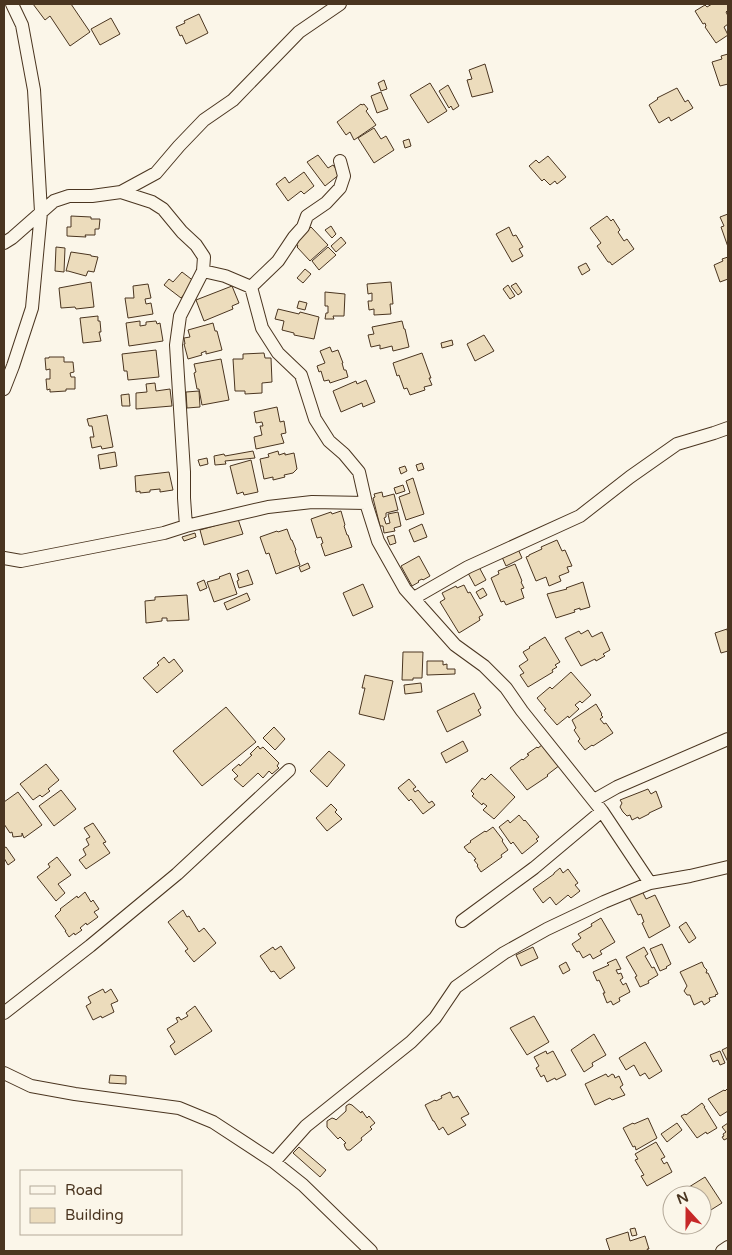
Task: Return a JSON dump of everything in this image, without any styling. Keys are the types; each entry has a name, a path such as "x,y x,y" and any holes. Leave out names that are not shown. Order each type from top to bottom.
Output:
{"street":[{"path":"4,389 32,308 41,212 34,90 22,25 12,4"},
{"path":"4,243 54,201 69,196 92,196 121,192 156,172 204,120 233,100 299,32 340,4"},
{"path":"251,287 278,261 303,227 307,216 326,203 340,188 344,176 340,161"},
{"path":"121,192 152,202 163,209 204,257 204,271 180,316 176,346 186,526"},
{"path":"204,271 225,276 251,287"},
{"path":"251,287 262,328 278,353 301,375 315,419 329,441 344,454 359,472 378,541 405,588 455,645 484,666 506,688 522,711 594,800 650,883"},
{"path":"414,598 468,567 580,516 630,477 677,444 728,428"},
{"path":"4,558 21,561 164,533 268,507 306,502 366,503"},
{"path":"594,800 617,787 728,738"},
{"path":"4,1013 90,946 177,874 289,770"},
{"path":"462,921 534,868 602,811"},
{"path":"274,1162 306,1126 411,1042 435,1018 456,987 504,953 547,929 650,883 728,867"},
{"path":"4,1073 31,1086 179,1108 213,1122 274,1162 303,1185 371,1251"},
{"path":"722,1251 728,1247"}],"building":[{"path":"33,4 71,4 90,32 70,46 50,16 45,20"},
{"path":"712,4 728,4 726,12 728,24 724,27 728,35 716,43 705,27 705,23 703,24 695,11 705,5 707,7"},
{"path":"199,14 208,33 186,44 176,27"},
{"path":"111,18 120,34 100,45 91,29"},
{"path":"728,54 728,84 720,86 712,62 722,59 721,56"},
{"path":"485,64 493,92 472,97 467,80 472,79 469,70"},
{"path":"384,80 387,89 381,91 378,83"},
{"path":"430,83 447,111 428,123 410,95"},
{"path":"448,85 459,106 453,110 451,106 449,108 439,91"},
{"path":"677,88 685,102 688,100 693,108 671,121 669,117 659,123 649,105 657,98"},
{"path":"381,92 388,109 377,113 371,96"},
{"path":"361,104 364,104 368,109 366,111 376,125 354,140 350,132 346,135 337,122"},
{"path":"374,128 381,139 386,136 394,150 374,163 358,138"},
{"path":"409,139 411,146 405,148 403,141"},
{"path":"318,155 328,168 333,165 340,174 325,186 307,162"},
{"path":"548,156 566,177 557,184 555,181 550,185 544,179 542,181 529,166 536,160 539,163"},
{"path":"304,172 314,186 304,194 301,191 288,201 276,184 285,177 289,183"},
{"path":"728,214 728,247 721,227 724,226 720,217"},
{"path":"71,216 100,219 99,229 95,229 95,235 85,235 86,237 67,236 67,227 71,227"},
{"path":"607,216 611,221 613,219 624,241 627,239 634,249 612,265 597,246 601,243 590,228"},
{"path":"331,226 336,234 332,238 325,230"},
{"path":"311,227 328,245 310,261 297,247 295,242"},
{"path":"509,227 513,236 516,235 523,247 519,249 523,256 512,262 496,234"},
{"path":"341,237 346,243 336,252 331,246"},
{"path":"56,247 65,248 64,272 55,271"},
{"path":"328,247 336,255 319,270 312,261"},
{"path":"71,252 98,257 94,272 88,271 86,276 66,271"},
{"path":"728,257 728,279 720,282 714,265"},
{"path":"586,263 590,270 582,275 578,267"},
{"path":"305,269 311,274 303,283 297,278"},
{"path":"182,272 195,282 181,298 164,285 169,279 173,282"},
{"path":"91,282 94,307 61,308 59,288"},
{"path":"391,282 393,304 390,304 391,314 374,315 374,309 369,310 368,301 372,301 372,293 368,294 367,284"},
{"path":"516,283 522,292 518,295 511,286"},
{"path":"148,284 151,298 145,299 146,304 151,303 153,314 128,318 125,298 134,298 133,286"},
{"path":"508,285 515,296 510,299 503,289"},
{"path":"232,286 239,303 232,306 233,309 204,321 196,300"},
{"path":"325,292 345,294 344,316 333,316 334,319 325,319 326,313 328,313 328,306 325,306"},
{"path":"299,301 307,303 305,310 297,308"},
{"path":"278,309 319,317 314,339 294,335 294,333 282,330 284,321 275,319"},
{"path":"98,316 101,341 83,343 80,318"},
{"path":"140,321 140,326 146,325 146,322 156,321 157,324 160,323 163,341 129,346 126,323"},
{"path":"402,321 409,347 393,351 392,346 380,349 380,345 371,347 368,335 374,334 372,327"},
{"path":"213,323 222,350 206,354 206,351 201,353 202,355 188,359 184,338 190,337 188,330"},
{"path":"484,335 494,351 475,361 467,344"},
{"path":"452,340 453,345 442,348 441,343"},
{"path":"330,347 332,352 338,350 348,377 330,383 329,380 324,381 321,371 319,372 317,366 325,363 320,351"},
{"path":"156,350 159,377 128,380 127,371 124,371 122,354"},
{"path":"264,353 265,358 271,358 272,382 262,383 262,393 245,394 245,391 235,391 233,359 243,359 243,354"},
{"path":"422,353 432,385 424,387 425,390 410,395 407,388 404,389 399,375 397,376 393,363"},
{"path":"64,357 64,362 73,362 74,372 70,373 71,377 75,377 75,389 50,392 50,389 47,390 46,379 50,379 50,369 46,370 45,358"},
{"path":"221,359 229,400 202,405 199,389 197,389 194,364"},
{"path":"366,380 375,402 363,407 362,403 341,412 333,391 356,381 357,384"},
{"path":"155,383 156,391 170,389 172,406 136,409 136,393 147,392 146,384"},
{"path":"199,391 200,407 187,408 186,392"},
{"path":"129,394 130,406 122,406 121,395"},
{"path":"277,407 280,422 284,421 286,433 281,434 284,443 256,449 254,437 262,435 260,426 263,426 262,422 256,423 254,412"},
{"path":"107,415 113,447 102,449 101,446 92,448 90,437 94,437 92,426 89,426 87,419"},
{"path":"253,451 255,458 225,461 226,464 215,465 214,456"},
{"path":"278,451 279,455 294,453 297,469 293,473 284,475 285,477 273,480 273,477 264,479 260,459 269,457 268,454"},
{"path":"115,452 117,466 100,469 98,455"},
{"path":"207,458 208,464 200,466 198,460"},
{"path":"251,460 258,492 244,495 243,492 237,494 230,466"},
{"path":"422,463 424,469 418,471 416,465"},
{"path":"405,466 407,471 401,474 399,468"},
{"path":"169,472 173,490 160,492 160,489 150,490 150,492 136,492 135,476"},
{"path":"413,478 424,514 406,520 399,497 410,493 406,481"},
{"path":"403,485 405,491 396,494 394,488"},
{"path":"382,492 383,497 394,494 398,510 386,513 384,518 386,524 390,523 388,514 398,512 401,526 394,528 395,531 384,533 383,526 380,526 373,498 375,497 374,494"},
{"path":"341,511 344,526 352,547 325,556 321,537 317,538 311,519 331,512 332,514"},
{"path":"238,519 243,534 204,545 200,530"},
{"path":"422,524 427,537 414,542 409,530"},
{"path":"287,529 300,565 276,574 269,553 266,554 260,537"},
{"path":"195,533 196,537 184,541 182,537"},
{"path":"394,535 396,543 390,545 387,537"},
{"path":"557,540 562,551 565,550 572,566 567,567 569,572 559,576 561,581 549,586 546,577 536,581 526,557 542,549 541,547"},
{"path":"518,549 522,558 506,566 502,557"},
{"path":"419,556 430,576 412,586 401,566"},
{"path":"308,563 310,568 301,572 299,567"},
{"path":"515,564 524,588 521,589 524,598 506,605 504,601 501,602 491,578 499,574 498,571"},
{"path":"479,567 486,580 475,586 468,573"},
{"path":"248,570 253,584 239,588 237,574"},
{"path":"230,573 237,594 214,602 207,582"},
{"path":"204,580 207,588 200,591 197,583"},
{"path":"583,582 590,607 580,610 580,608 574,610 575,612 556,618 547,594 567,589"},
{"path":"363,584 373,607 353,616 343,593"},
{"path":"464,585 483,615 479,617 480,620 459,633 440,602 445,599 442,593 456,586 457,588"},
{"path":"483,588 487,595 480,599 476,592"},
{"path":"247,593 250,600 227,610 224,603"},
{"path":"187,595 189,620 167,621 167,618 162,618 162,621 146,623 145,601 155,600 155,597"},
{"path":"727,629 728,651 721,653 715,633"},
{"path":"588,630 592,637 602,632 610,650 603,654 605,656 596,661 595,659 581,666 565,638 579,631 581,634"},
{"path":"545,637 560,662 555,665 557,667 552,670 553,672 528,687 520,675 524,673 519,666 528,660 523,652"},
{"path":"403,652 423,652 422,678 402,680"},
{"path":"164,657 169,663 174,659 183,671 157,693 143,678 159,665 157,663"},
{"path":"427,661 443,661 443,665 447,664 447,669 455,669 455,674 427,675"},
{"path":"571,672 591,695 582,703 580,701 575,705 579,709 557,725 544,710 546,709 537,698 550,687 552,689"},
{"path":"365,675 393,681 384,720 359,714 365,688 362,688"},
{"path":"421,683 422,692 405,694 404,685"},
{"path":"474,693 481,708 478,710 481,715 447,732 437,711"},
{"path":"596,704 603,717 600,719 604,724 606,723 613,733 585,750 578,741 580,739 574,730 576,728 572,720"},
{"path":"226,707 256,742 202,786 173,751"},
{"path":"274,727 285,739 275,750 263,738"},
{"path":"463,741 468,751 446,763 441,753"},
{"path":"542,745 560,765 548,776 527,790 510,768"},
{"path":"258,746 260,749 263,747 279,763 277,766 279,768 272,774 269,771 263,778 258,773 243,787 234,779 238,776 232,770 239,764 240,766 252,755 250,754"},
{"path":"329,751 345,765 327,787 310,771"},
{"path":"46,764 59,780 48,789 50,791 42,797 40,795 33,800 20,784"},
{"path":"491,774 515,797 494,819 483,810 487,806 483,803 482,805 472,796 474,794 471,791 482,778 485,780"},
{"path":"409,779 416,787 413,789 415,792 418,790 429,803 432,801 435,805 423,814 411,799 409,801 398,788"},
{"path":"648,789 651,794 656,791 662,807 639,819 638,817 632,820 630,815 627,816 620,807 622,803 620,800"},
{"path":"61,790 76,809 54,826 39,806"},
{"path":"18,792 42,825 24,838 22,833 22,836 13,837 12,832 10,833 4,824 4,802"},
{"path":"331,804 337,810 335,812 342,819 327,831 316,818"},
{"path":"519,815 539,837 536,839 538,841 522,854 513,842 511,844 499,827 508,820 510,823"},
{"path":"93,823 106,842 103,843 110,853 86,869 79,860 86,855 83,849 89,845 86,839 90,837 84,828"},
{"path":"493,827 508,850 501,855 502,857 481,872 474,860 476,859 464,847 470,841"},
{"path":"6,847 15,860 8,865 4,858 4,848"},
{"path":"57,857 71,875 58,884 65,893 56,901 37,877 50,867 48,864"},
{"path":"560,868 563,873 568,869 578,883 575,885 580,891 571,898 568,895 556,905 550,897 543,903 533,889"},
{"path":"642,891 646,899 655,895 670,926 649,938 642,923 644,922 641,914 638,915 629,897"},
{"path":"85,892 91,902 93,900 99,909 94,912 98,917 87,925 86,923 80,928 82,930 69,937 55,916 60,909"},
{"path":"183,910 199,932 204,928 216,943 194,962 185,951 188,949 168,922"},
{"path":"601,918 615,942 600,951 602,954 593,959 590,954 583,958 572,944 581,938 578,934"},
{"path":"686,922 696,938 689,943 679,927"},
{"path":"662,944 671,964 660,971 650,949"},
{"path":"281,946 295,968 280,979 274,971 271,972 260,956 273,947 275,950"},
{"path":"533,947 538,958 521,966 516,955"},
{"path":"644,947 648,954 645,956 658,975 648,981 649,983 640,987 635,977 637,976 626,957"},
{"path":"616,959 621,969 616,970 618,974 621,973 623,978 620,980 623,985 626,983 630,992 619,998 620,1001 613,1005 611,1001 607,1003 603,993 605,993 593,972 609,965 607,963"},
{"path":"566,962 570,970 563,974 559,966"},
{"path":"702,962 718,994 709,998 710,1001 704,1005 702,1001 694,1005 690,995 687,995 684,991 687,986 680,972"},
{"path":"103,989 105,993 111,989 118,1001 111,1004 114,1012 93,1020 86,1006 91,1003 88,997"},
{"path":"195,1006 212,1031 175,1055 170,1046 175,1042 167,1029 178,1022 176,1018 179,1017 181,1020 188,1016 186,1013"},
{"path":"534,1016 549,1042 527,1055 510,1028"},
{"path":"594,1034 606,1055 592,1063 593,1066 584,1072 571,1050"},
{"path":"645,1042 662,1071 649,1079 645,1073 640,1076 634,1065 626,1070 619,1058"},
{"path":"728,1047 728,1062 722,1050"},
{"path":"546,1051 547,1054 553,1051 566,1075 547,1082 544,1075 541,1077 536,1068 539,1066 534,1057"},
{"path":"720,1051 725,1063 720,1065 718,1060 713,1062 710,1055"},
{"path":"606,1074 608,1077 612,1074 615,1078 619,1076 623,1085 620,1087 625,1095 612,1100 610,1098 595,1105 585,1084"},
{"path":"110,1075 126,1076 126,1084 109,1083"},
{"path":"728,1088 728,1111 720,1116 708,1099"},
{"path":"450,1092 453,1098 458,1096 469,1114 461,1118 466,1125 448,1135 443,1127 439,1130 425,1105 442,1098 441,1096"},
{"path":"702,1103 717,1128 697,1138 681,1116 686,1115"},
{"path":"349,1104 361,1113 362,1111 367,1118 369,1116 375,1123 370,1127 372,1129 361,1138 362,1140 350,1150 347,1150 344,1144 346,1143 340,1137 338,1139 327,1127 327,1121 332,1118 336,1120 346,1111 346,1106"},
{"path":"648,1118 657,1138 636,1150 623,1128"},
{"path":"677,1123 682,1130 667,1142 661,1134"},
{"path":"728,1123 728,1138 724,1140 722,1137 726,1132 722,1127"},
{"path":"656,1142 665,1157 661,1159 664,1164 667,1162 672,1172 647,1186 641,1176 644,1175 635,1160 638,1159 635,1154"},
{"path":"299,1147 326,1170 320,1177 293,1153"},
{"path":"705,1177 710,1185 692,1185"},
{"path":"712,1188 722,1203 712,1209"},
{"path":"635,1228 637,1235 632,1236 630,1229"},
{"path":"628,1232 630,1241 645,1236 648,1251 610,1251 606,1239"}]}
